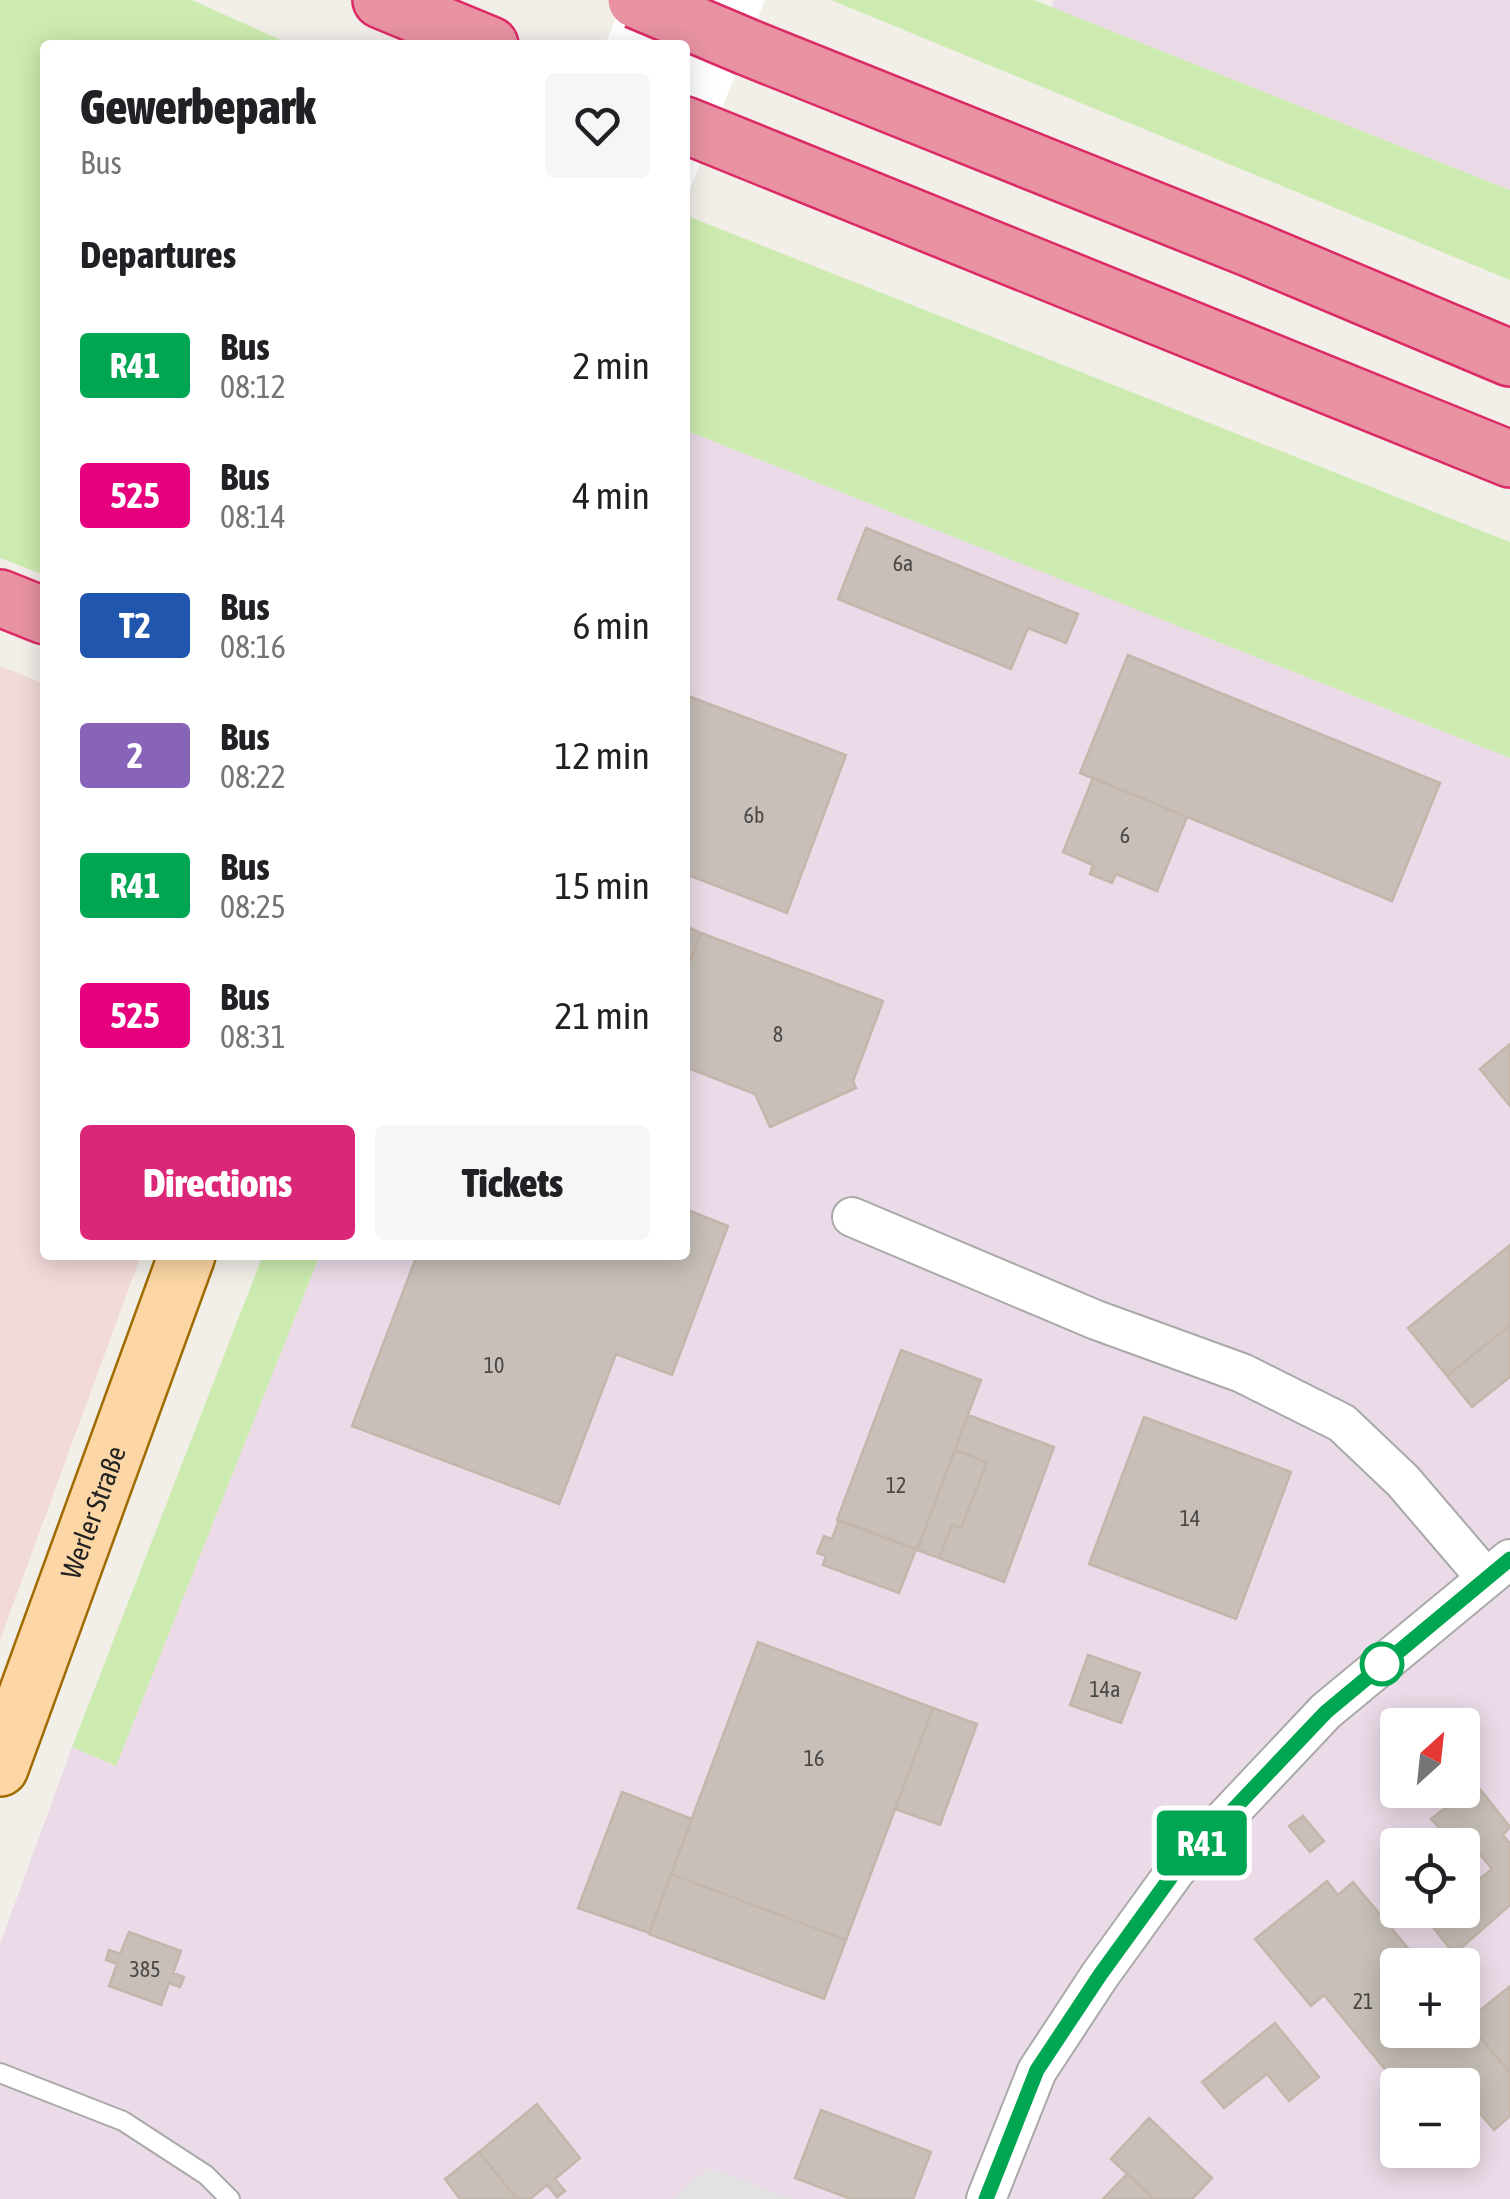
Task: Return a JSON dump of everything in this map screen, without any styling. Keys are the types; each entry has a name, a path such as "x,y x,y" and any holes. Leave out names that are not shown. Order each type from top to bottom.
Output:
{"highway":[{"path":"381,0 478,40"},
{"path":"636,0 1510,358"},
{"path":"698,131 1510,459"},
{"path":"0,598 40,614"}],"main road":[{"path":"671,40 688,0"},
{"name":"Werler Straße","path":"0,1768 185,1260"}],"street":[{"path":"852,1218 1096,1320 1242,1373 1342,1423 1498,1568 1326,1712 1176,1870 1037,2070 986,2199"}],"lane":[{"path":"0,2073 123,2120 206,2175 230,2199"}],"shaded area":[{"path":"1054,0 1510,0 1510,190 1051,7"},
{"path":"690,432 1510,758 1510,2199 0,2199 0,1944 72,1747 116,1766 318,1260 690,1260"},
{"path":"0,666 40,682 40,1260 139,1260 0,1640"},
{"path":"709,2168 792,2199 673,2199"}],"green space":[{"path":"0,0 192,0 281,40 40,40 40,573 0,558"},
{"path":"831,0 1034,0 1510,190 1510,280"},
{"path":"690,217 1510,542 1510,758 690,432"},
{"path":"261,1260 318,1260 116,1766 72,1747"}],"pier":[{"path":"623,0 765,0 690,189 690,40 607,40"}],"building":[{"path":"866,528 1078,614 1066,643 1028,628 1011,669 838,599"},
{"path":"1128,655 1440,783 1392,901 1080,773"},
{"path":"690,697 846,755 787,913 690,876"},
{"path":"1093,778 1187,817 1157,891 1116,874 1112,883 1090,874 1093,865 1063,852"},
{"path":"690,928 701,933 690,962"},
{"path":"701,933 883,1001 853,1081 856,1088 770,1127 755,1094 690,1069 690,962"},
{"path":"1510,1044 1510,1106 1480,1069"},
{"path":"690,1211 728,1226 672,1375 616,1354 559,1504 352,1426 415,1260 690,1260"},
{"path":"1510,1245 1510,1325 1447,1376 1408,1328"},
{"path":"1510,1325 1510,1377 1472,1407 1447,1376"},
{"path":"901,1350 981,1380 917,1550 837,1520"},
{"path":"968,1415 1054,1447 1004,1582 939,1558 952,1525 961,1528 987,1462 955,1450"},
{"path":"1144,1417 1291,1472 1236,1619 1089,1564"},
{"path":"955,1450 987,1462 961,1528 952,1525 939,1558 917,1550"},
{"path":"839,1520 916,1549 899,1593 823,1565 826,1556 817,1553 824,1536 832,1539"},
{"path":"758,1642 933,1708 846,1940 671,1874"},
{"path":"1088,1655 1140,1673 1121,1723 1070,1705"},
{"path":"933,1708 977,1724 940,1825 895,1809"},
{"path":"1480,1789 1510,1827 1503,1835 1510,1844 1510,1905 1461,1948 1449,1948 1434,1928 1480,1928 1480,1879 1492,1869 1480,1854 1480,1828 1439,1828 1431,1819 1445,1808 1480,1808"},
{"path":"622,1792 692,1819 649,1933 578,1908"},
{"path":"1303,1816 1324,1841 1310,1852 1289,1826"},
{"path":"671,1874 846,1940 824,1999 649,1934"},
{"path":"1327,1881 1338,1895 1353,1882 1380,1914 1380,1928 1391,1928 1408,1948 1380,1948 1380,2048 1480,2048 1480,2037 1510,2073 1510,2116 1494,2130 1480,2113 1480,2068 1384,2068 1324,1995 1311,2006 1255,1939"},
{"path":"129,1932 181,1951 173,1973 184,1977 180,1987 169,1983 161,2005 109,1986 117,1964 106,1960 109,1950 120,1954"},
{"path":"1510,1986 1510,2073 1480,2037 1480,2010"},
{"path":"1275,2023 1319,2077 1289,2101 1267,2074 1224,2108 1202,2082"},
{"path":"537,2104 580,2158 555,2179 565,2191 557,2197 547,2185 530,2199 517,2199 479,2152"},
{"path":"821,2110 931,2152 913,2199 851,2199 795,2178"},
{"path":"1149,2118 1212,2178 1192,2199 1154,2199 1111,2159"},
{"path":"479,2152 517,2199 460,2199 445,2179"},
{"path":"1127,2174 1154,2199 1103,2199"}],"bus line":[{"name":"R41","path":"986,2199 1037,2070 1176,1870 1326,1712 1510,1559"}]}
